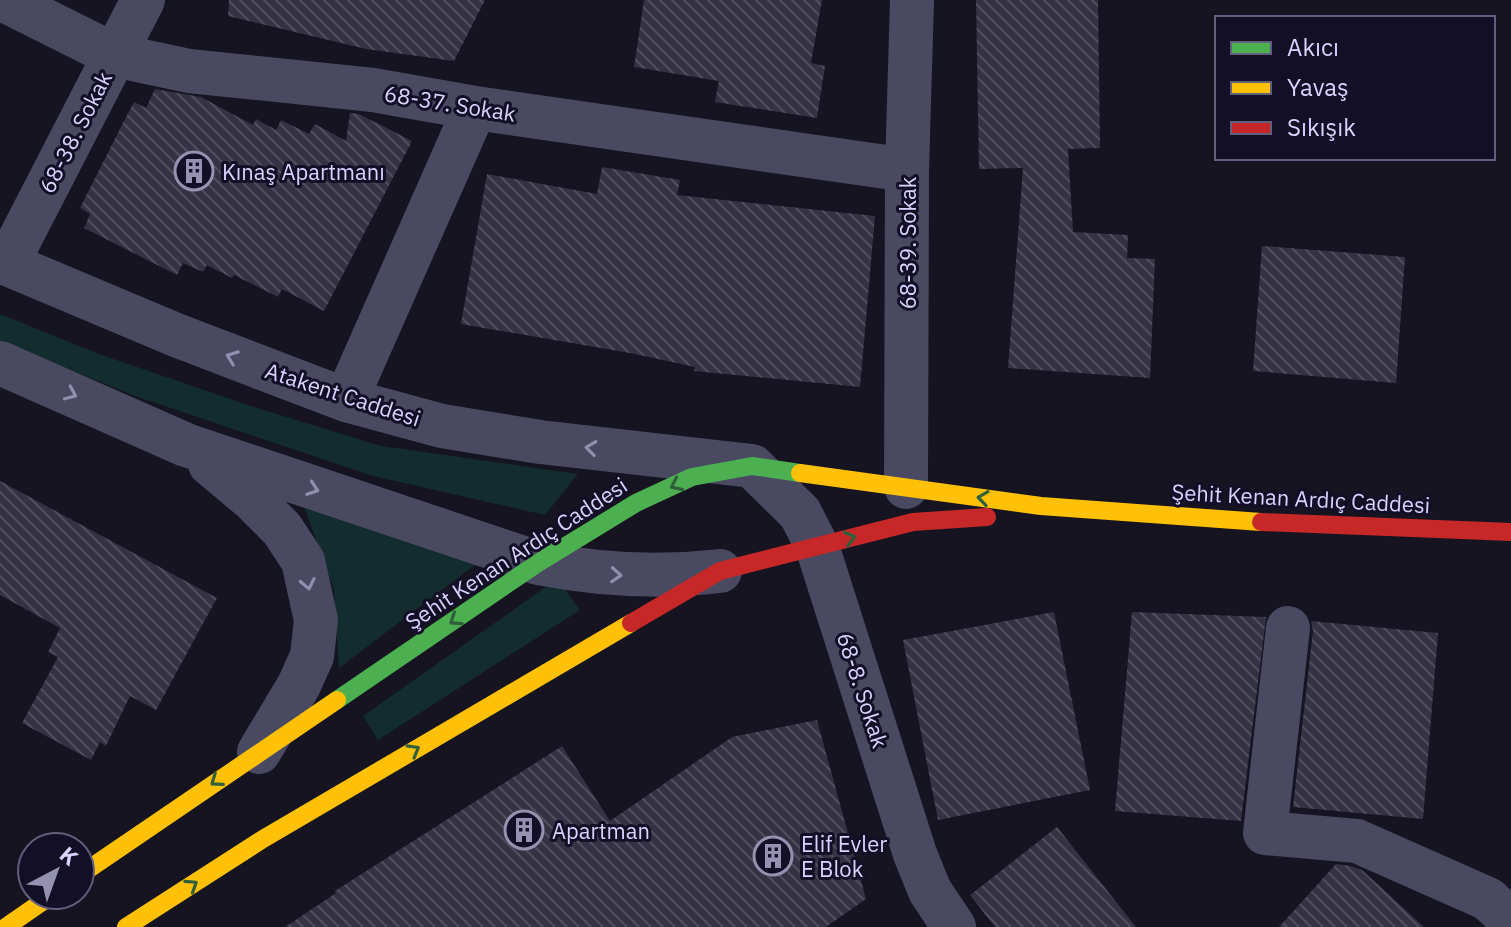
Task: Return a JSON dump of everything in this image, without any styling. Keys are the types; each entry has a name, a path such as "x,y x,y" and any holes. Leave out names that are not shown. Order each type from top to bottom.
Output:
{"street":[{"name":"68-37. Sokak","path":"4,0 114,55 189,71 373,90 475,108 907,170"},
{"name":"68-38. Sokak","path":"4,262 143,0"},
{"name":"68-39. Sokak","path":"906,487 907,170 912,0"},
{"path":"346,400 475,108"},
{"name":"Atakent Caddesi","path":"4,262 176,335 346,400 442,426 526,440 752,466"},
{"path":"0,363 186,445 538,563 581,572 629,576 675,576 720,571"},
{"path":"186,445 253,500 282,529 303,561 316,620 312,656 299,685 259,752"},
{"name":"Şehit Kenan Ardıç Caddesi","path":"96,864 538,563 636,503 692,477 752,466 1041,506 1299,525 1511,532"},
{"name":"68-8. Sokak","path":"752,466 800,513 817,546 915,854 930,891 954,927"},
{"name":"Şehit Kenan Ardıç Caddesi","path":"126,927 263,839 720,571 913,522 1088,509"},
{"path":"1288,628 1265,833 1357,841 1488,899 1511,920"},
{"path":"6,927 29,911"}],"green space":[{"path":"0,314 99,354 381,446 578,474 545,515 373,476 135,396 0,341"},
{"path":"301,498 475,565 339,668 334,589"},
{"path":"557,579 580,610 378,740 363,716"}],"building":[{"path":"229,0 485,0 454,61 366,49 228,16"},
{"path":"644,0 822,0 811,63 825,66 817,118 715,102 719,81 634,67"},
{"path":"976,0 1098,0 1100,148 1068,149 1073,232 1128,235 1127,258 1155,259 1150,378 1008,368 1023,168 979,169"},
{"path":"155,89 201,97 253,125 256,119 276,130 281,120 309,134 315,124 346,141 350,113 359,114 412,141 324,311 282,289 278,297 207,265 203,272 183,263 177,275 84,228 90,214 80,208 124,121 134,102 146,108"},
{"path":"602,167 680,180 677,195 875,216 860,387 694,371 695,367 630,353 461,324 487,174 597,194"},
{"path":"1262,246 1405,257 1396,383 1253,371"},
{"path":"0,481 217,598 156,710 130,696 106,746 100,742 91,760 22,723 58,657 48,652 60,628 0,595"},
{"path":"1054,612 1090,790 938,820 903,640"},
{"path":"1132,612 1266,617 1241,821 1115,811"},
{"path":"1311,621 1438,633 1423,819 1293,807 1313,631"},
{"path":"817,720 866,899 826,927 285,927 335,891 562,746 610,821 732,737"},
{"path":"1057,827 1136,927 995,927 970,895"},
{"path":"1336,864 1362,870 1424,927 1279,927"}],"traffic: fast":[{"path":"337,700 538,563 636,503 692,477 752,466 800,473"}],"traffic: slow":[{"path":"800,473 1041,506 1261,522"},
{"path":"126,927 263,839 631,623"},
{"path":"96,864 337,700"},
{"path":"6,927 29,911"}],"traffic: jam":[{"path":"631,623 720,571 913,522 987,517"},
{"path":"1261,522 1511,532"}],"place":[{"name":"Kınaş Apartmanı","path":"194,171"},
{"name":"Apartman","path":"524,830"},
{"name":"Elif Evler E Blok","path":"773,856"}]}
